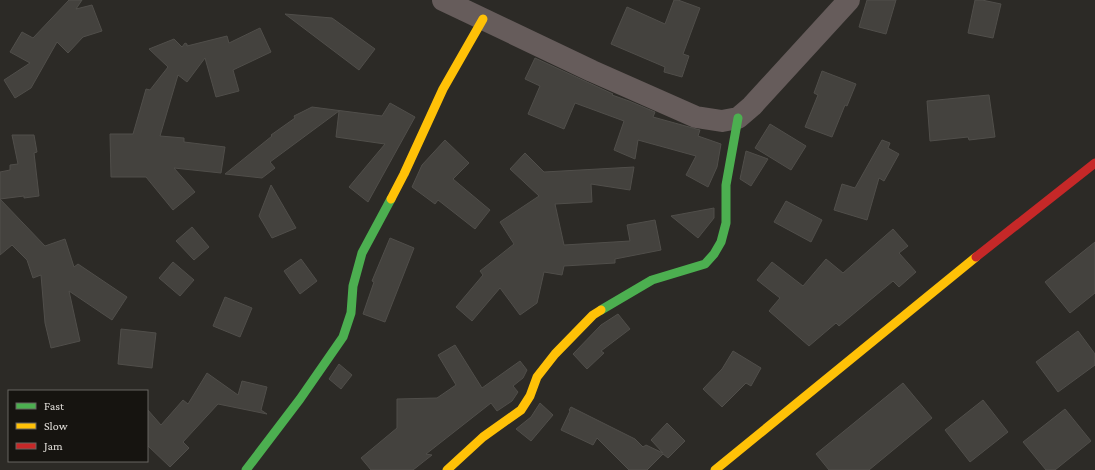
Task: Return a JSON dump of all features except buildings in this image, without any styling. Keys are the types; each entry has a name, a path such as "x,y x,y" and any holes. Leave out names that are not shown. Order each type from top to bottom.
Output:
{"street":[{"path":"443,0 592,71 696,117 722,121 738,118 752,106 849,0"},
{"path":"246,470 300,399 343,337 351,313 353,286 362,253 404,174 443,89 483,19"},
{"path":"447,470 483,437 521,410 530,396 537,377 555,354 593,315 652,280 705,264 714,254 722,242 726,223 726,185 738,118"},
{"path":"715,470 938,288 1095,164"}],"traffic: fast":[{"path":"601,310 652,280 705,264 714,254 721,242 726,223 726,185 738,118"},
{"path":"246,470 300,399 343,337 351,313 353,286 362,253 391,199"}],"traffic: slow":[{"path":"391,199 443,89 483,19"},
{"path":"715,470 976,257"},
{"path":"447,470 483,437 521,410 530,396 537,377 555,354 593,315 601,310"}],"traffic: jam":[{"path":"976,257 1095,163"}]}
